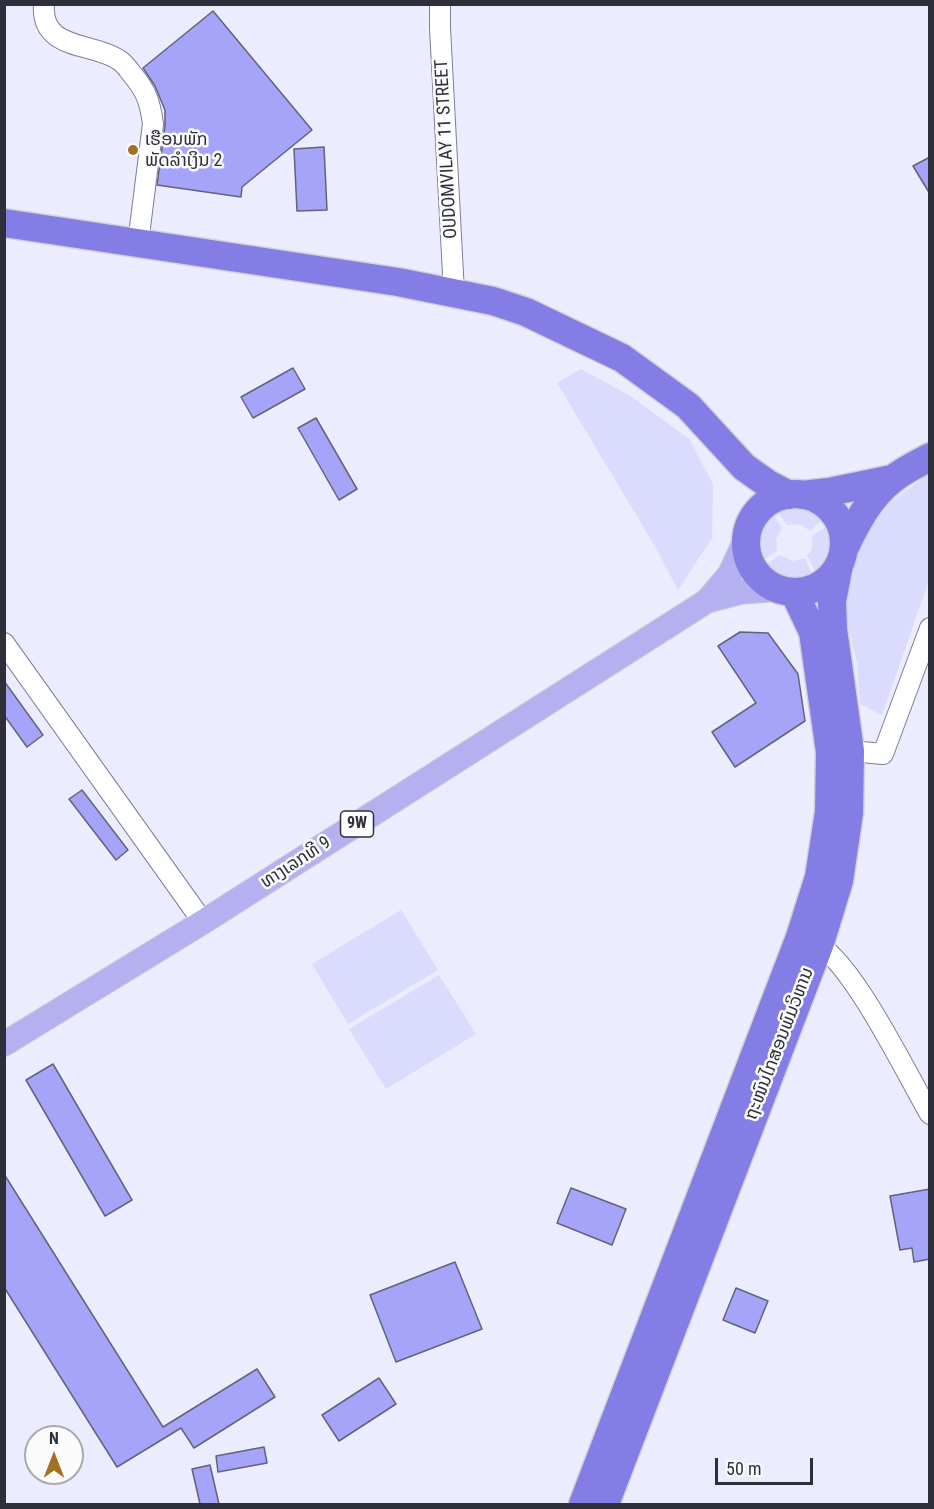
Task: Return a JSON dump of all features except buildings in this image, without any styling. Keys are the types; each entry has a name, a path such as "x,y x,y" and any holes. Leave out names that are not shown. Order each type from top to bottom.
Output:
{"highway":[{"path":"4,224 398,282 492,301 526,312 622,358 688,406 744,467 768,484 795,495 816,499 829,507 838,519 844,534 842,557"},
{"path":"744,467 752,497 748,555 754,570 765,581 786,591 808,591 831,576 857,522 871,502 892,479 930,457"},
{"path":"749,531 760,509 773,500 795,495 829,492 892,479"},
{"name":"ຖະໜົນໄກສອນພົມວິຫານ","path":"583,1504 810,940 841,870 849,813 850,751 833,629 832,601 842,557"},
{"name":"ຖະໜົນໄກສອນພົມວິຫານ","path":"605,1504 810,940 829,812 830,752 813,632 786,591"}],"main road":[{"name":"ທາງເລກທີ 9","path":"4,1044 203,922 707,601 730,574 749,531"},
{"name":"ທາງເລກທີ 9","path":"707,601 741,592 786,591"}],"street":[{"path":"44,4 48,25 59,39 104,52 120,60 145,89 153,124 138,243"},
{"name":"OUDOMVILAY 11 STREET","path":"440,4 454,293"},
{"path":"850,751 883,754 929,628"},
{"path":"4,643 203,922"},
{"path":"810,940 843,969 874,1014 930,1114"}],"shaded area":[{"path":"581,369 632,397 689,439 713,484 712,538 678,590 652,541 557,383"},
{"path":"929,474 929,580 882,715 860,704 857,663 849,629 846,590 862,538 892,501"},
{"path":"791,505 809,508 825,518 810,531 800,524 787,525 777,510"},
{"path":"772,513 782,528 776,539 777,551 762,561 759,536 763,524"},
{"path":"829,525 834,545 830,558 817,574 807,556 812,549 812,536"},
{"path":"780,555 793,561 805,558 813,576 793,580 775,574 765,565"},
{"path":"401,910 438,970 348,1024 312,964"},
{"path":"439,975 476,1034 386,1089 349,1029"}],"place":[{"name":"ເຮືອນພັກ ພັດລຳເງິນ 2","path":"133,150"}]}
